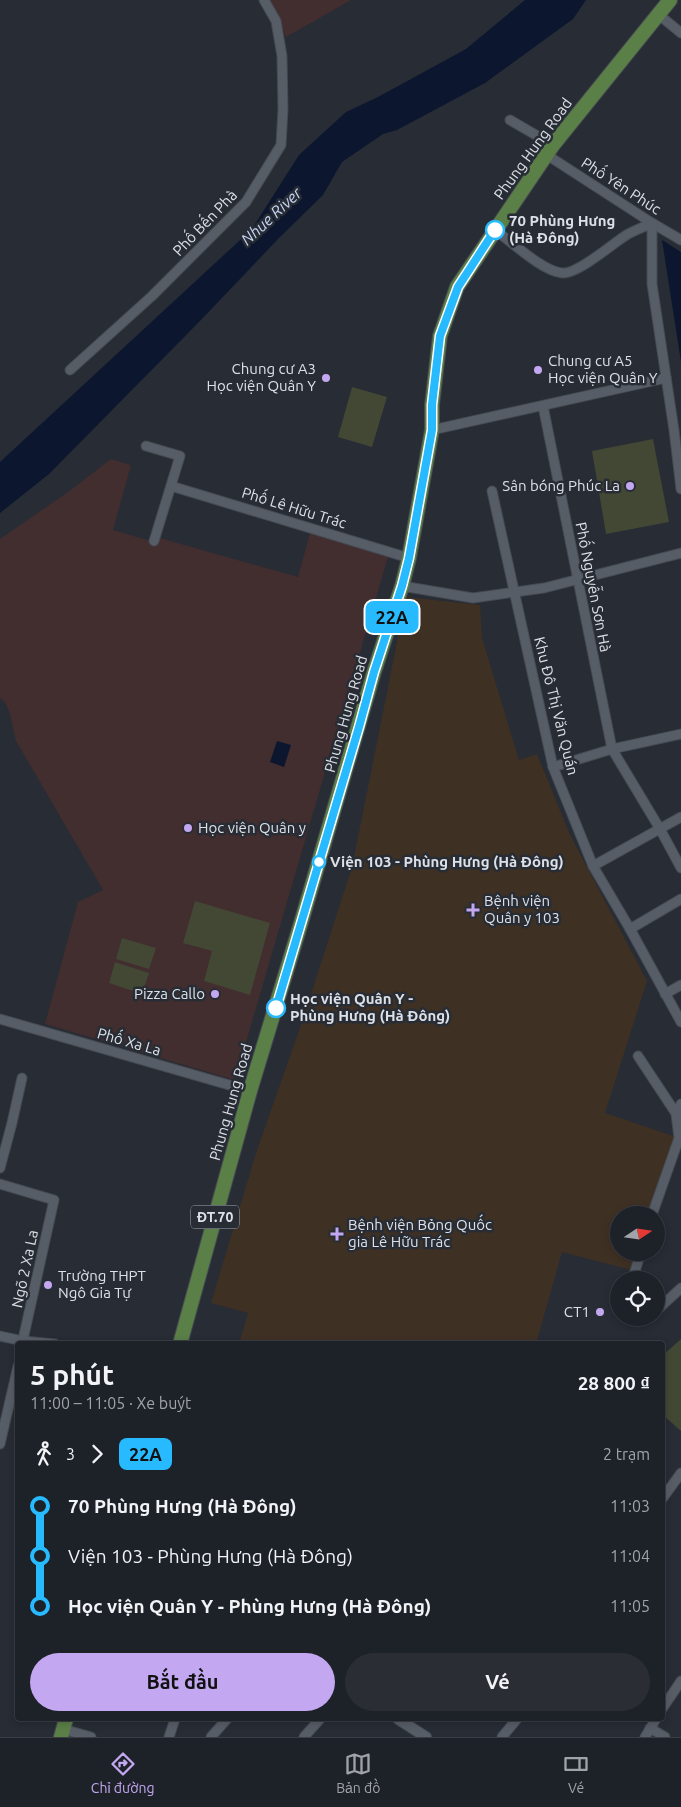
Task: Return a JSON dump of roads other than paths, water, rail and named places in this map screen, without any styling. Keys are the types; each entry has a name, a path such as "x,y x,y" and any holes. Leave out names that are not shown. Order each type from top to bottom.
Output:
{"main road":[{"name":"Phung Hung Road","path":"181,1341 250,1091 374,672 402,586 409,558 432,430 432,405 440,336 458,287 495,230 550,150 670,0"}],"street":[{"name":"Phố Bến Phà","path":"70,370 152,296 246,202 281,145 283,109 282,56 276,21 264,0"},
{"path":"658,14 681,33"},
{"name":"Phố Yên Phúc","path":"510,120 652,223 681,240"},
{"path":"495,230 540,264 563,274 574,271 628,234 652,223 652,284 681,489"},
{"path":"432,430 666,378"},
{"name":"Phố Nguyễn Sơn Hà","path":"543,406 612,749 681,868"},
{"path":"146,446 180,456 154,541"},
{"name":"Phố Lê Hữu Trác","path":"171,486 409,558"},
{"name":"Khu Đô Thị Văn Quán","path":"492,491 553,767 593,866 681,1022"},
{"path":"402,586 474,598 544,588 681,553"},
{"path":"553,767 612,749 681,734"},
{"path":"593,866 681,818"},
{"path":"630,929 681,899"},
{"path":"665,994 681,985"},
{"name":"Phố Xa La","path":"0,1019 250,1091"},
{"path":"638,1056 679,1117"},
{"path":"0,1168 22,1078"},
{"path":"655,1206 680,1138 679,1117 681,1104"},
{"name":"Ngõ 2 Xa La","path":"0,1184 54,1200 22,1341"},
{"path":"635,1271 638,1261"},
{"path":"665,1303 681,1288"},
{"path":"0,1336 16,1341"},
{"path":"0,1444 15,1379"},
{"path":"665,1495 681,1473"},
{"path":"665,1705 681,1681"},
{"path":"168,1737 174,1721"},
{"path":"212,1737 225,1721"},
{"path":"304,1737 318,1721"},
{"path":"401,1721 426,1737"},
{"path":"502,1737 515,1721"},
{"path":"645,1737 655,1721"},
{"path":"64,1728 91,1737"},
{"path":"650,1728 665,1737"}],"water":[{"name":"Nhue River","path":"525,0 586,0 573,19 485,83 397,130 383,134 342,162 323,195 49,474 0,513 0,462 252,229 299,155 346,112 378,97 466,49"},
{"path":"662,240 681,252 681,362"},
{"path":"277,741 291,745 284,767 270,762"}],"place":[{"name":"70 Phùng Hưng (Hà Đông)","path":"495,230"},
{"name":"Chung cư A5 Học viện Quân Y","path":"538,370"},
{"name":"Chung cư A3 Học viện Quân Y","path":"326,378"},
{"name":"Sân bóng Phúc La","path":"630,486"},
{"name":"Học viện Quân y","path":"188,828"},
{"name":"Viện 103 - Phùng Hưng (Hà Đông)","path":"319,862"},
{"name":"Bệnh viện Quân y 103","path":"473,910"},
{"name":"Pizza Callo","path":"215,994"},
{"name":"Học viện Quân Y - Phùng Hưng (Hà Đông)","path":"276,1008"},
{"name":"Bệnh viện Bỏng Quốc gia Lê Hữu Trác","path":"337,1234"},
{"name":"Trường THPT Ngô Gia Tự","path":"48,1285"},
{"name":"CT1","path":"600,1312"}]}
